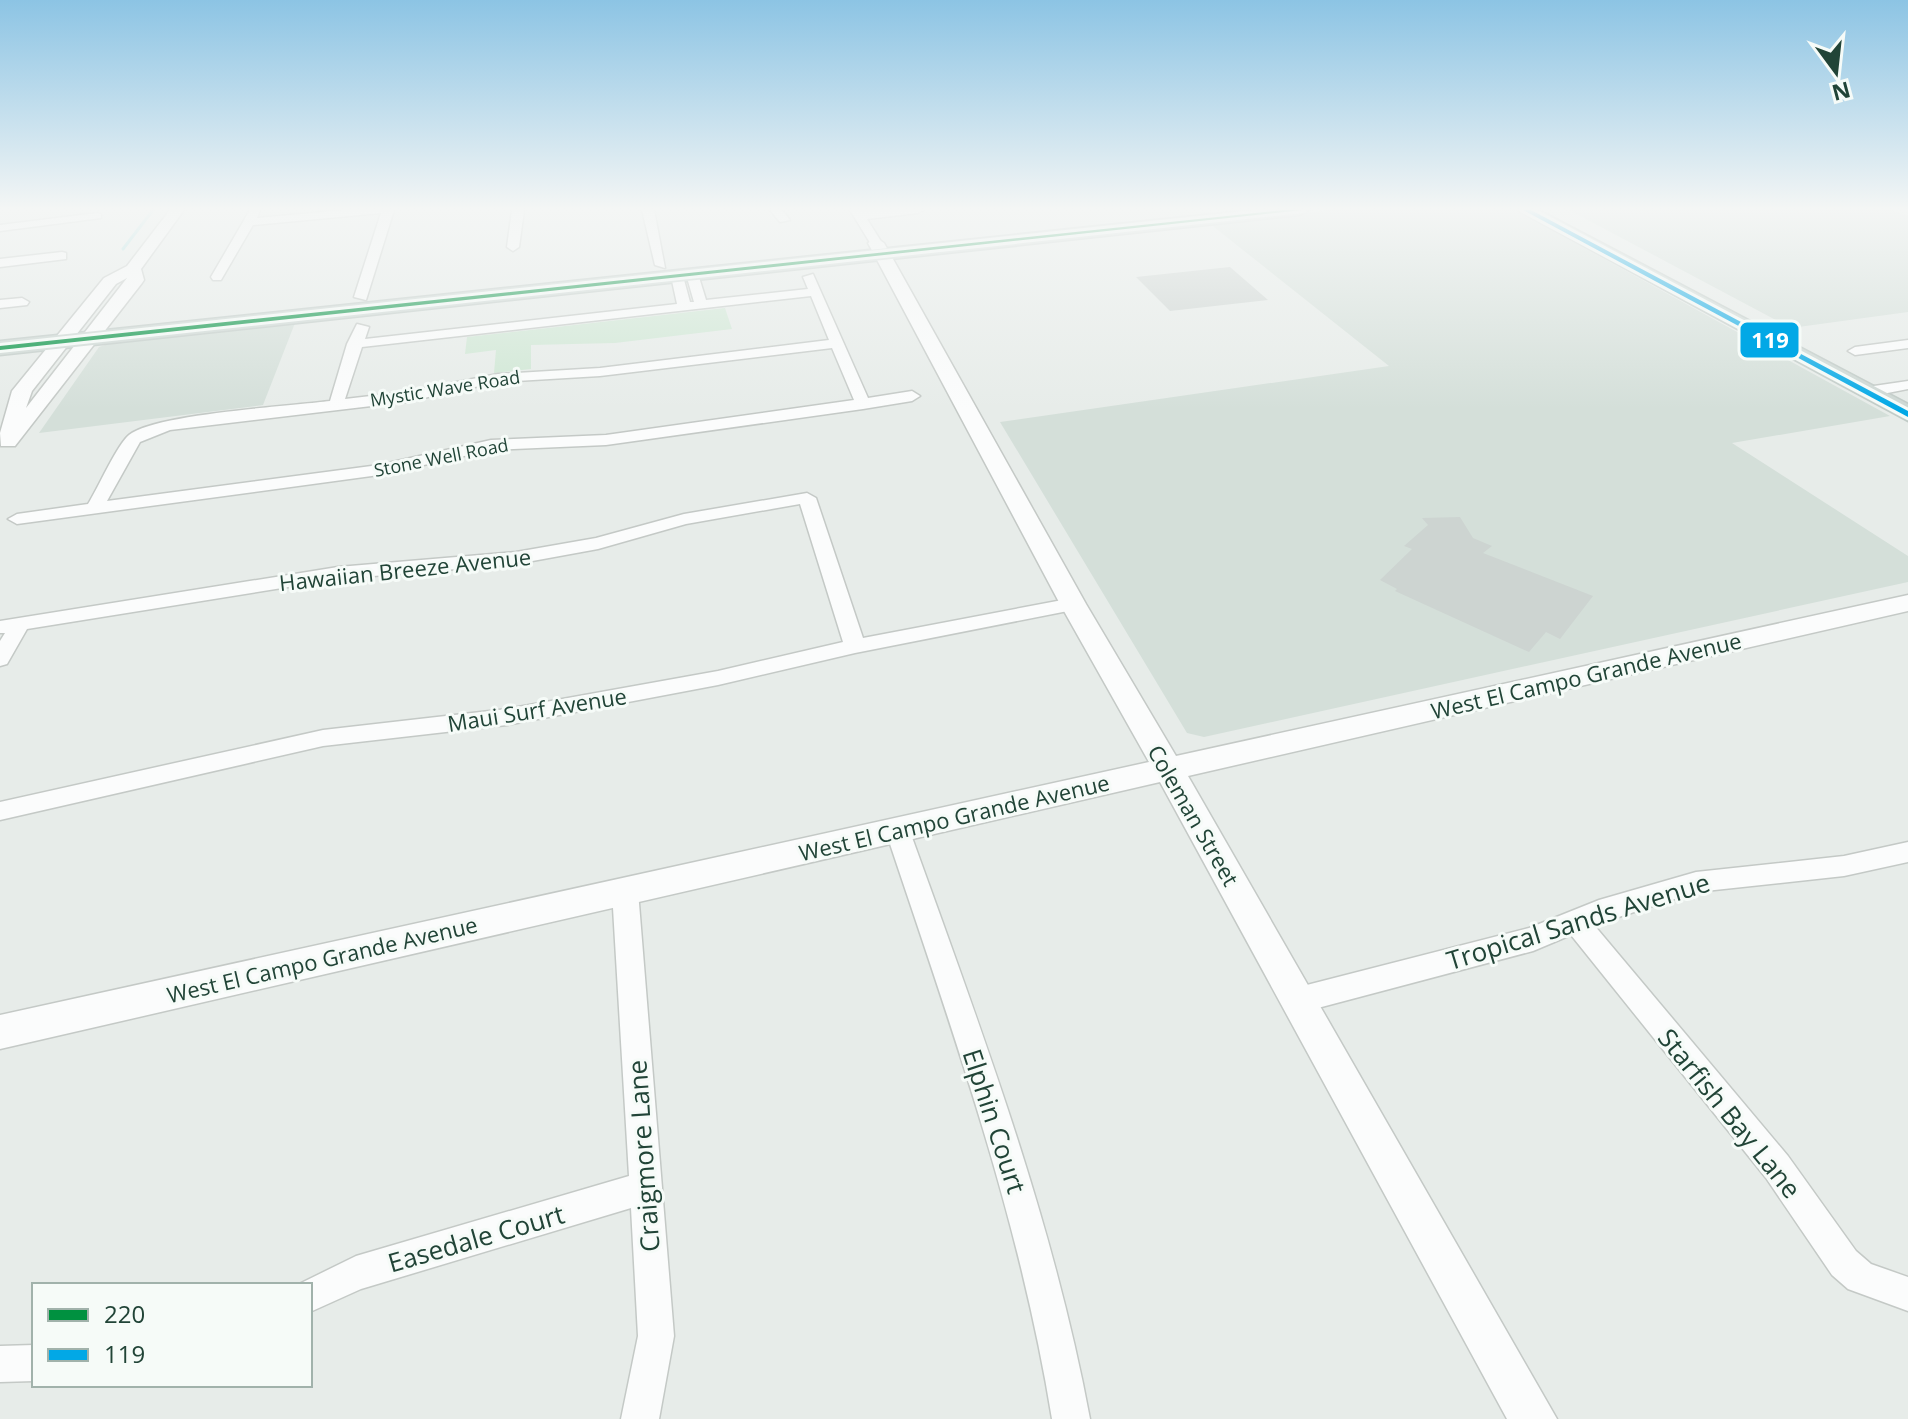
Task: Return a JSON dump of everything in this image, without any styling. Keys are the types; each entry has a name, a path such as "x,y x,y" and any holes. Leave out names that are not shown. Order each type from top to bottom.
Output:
{"main road":[{"path":"0,348 81,333 361,297 624,276"},
{"path":"0,334 211,326 644,276"},
{"path":"1650,276 1908,414"},
{"path":"1684,276 1903,390"},
{"path":"211,326 252,315 348,303 361,297"}],"street":[{"path":"4,447 50,392 110,281 119,276"},
{"path":"4,447 19,395 136,280 135,276"},
{"path":"361,297 367,276"},
{"path":"678,276 684,307"},
{"path":"680,276 701,305"},
{"name":"Coleman Street","path":"894,276 1073,604 1533,1419"},
{"path":"809,277 863,404"},
{"path":"354,344 816,292"},
{"path":"0,304 22,302"},
{"path":"336,405 362,327"},
{"name":"Mystic Wave Road","path":"95,508 134,439 169,425 405,397 498,378 600,372 838,343"},
{"path":"1855,351 1908,344"},
{"path":"1867,392 1903,390"},
{"path":"19,395 50,392"},
{"name":"Stone Well Road","path":"17,519 379,470 491,445 606,440 912,396"},
{"name":"Hawaiian Breeze Avenue","path":"9,626 338,573 516,558 598,543 684,519 807,498 855,646"},
{"name":"West El Campo Grande Avenue","path":"0,1032 1908,603"},
{"name":"Maui Surf Avenue","path":"0,811 323,738 507,717 718,678 855,646 1073,604"},
{"path":"0,659 9,626"},
{"name":"Elphin Court","path":"897,829 1001,1135 1032,1237 1063,1366 1071,1419"},
{"name":"Tropical Sands Avenue","path":"1299,1000 1533,939 1575,921 1696,882 1844,866 1908,852"},
{"name":"Craigmore Lane","path":"625,891 656,1336 640,1419"},
{"name":"Starfish Bay Lane","path":"1575,921 1777,1167 1844,1263 1860,1277 1902,1293"},
{"name":"Easedale Court","path":"312,1294 356,1273 644,1188"},
{"path":"0,1364 32,1363"}],"shaded area":[{"path":"1276,276 1636,276 1890,416 1732,443 1908,556 1908,582 1204,737 1187,733 1000,422 1389,366"},
{"path":"1694,276 1908,276 1908,312 1791,328"},
{"path":"295,323 263,405 39,433 99,347 119,340 258,324"}],"green space":[{"path":"725,308 732,329 615,343 531,345 531,369 494,373 496,350 465,354 467,337"}],"building":[{"path":"1241,276 1268,300 1170,311 1136,277"},
{"path":"1460,517 1473,538 1492,546 1483,553 1593,596 1560,639 1546,632 1529,652 1395,591 1397,589 1380,580 1412,549 1404,546 1428,525 1422,518"}],"transit line":[{"name":"220","path":"0,348 676,276"},
{"name":"119","path":"1650,276 1908,414"}]}
